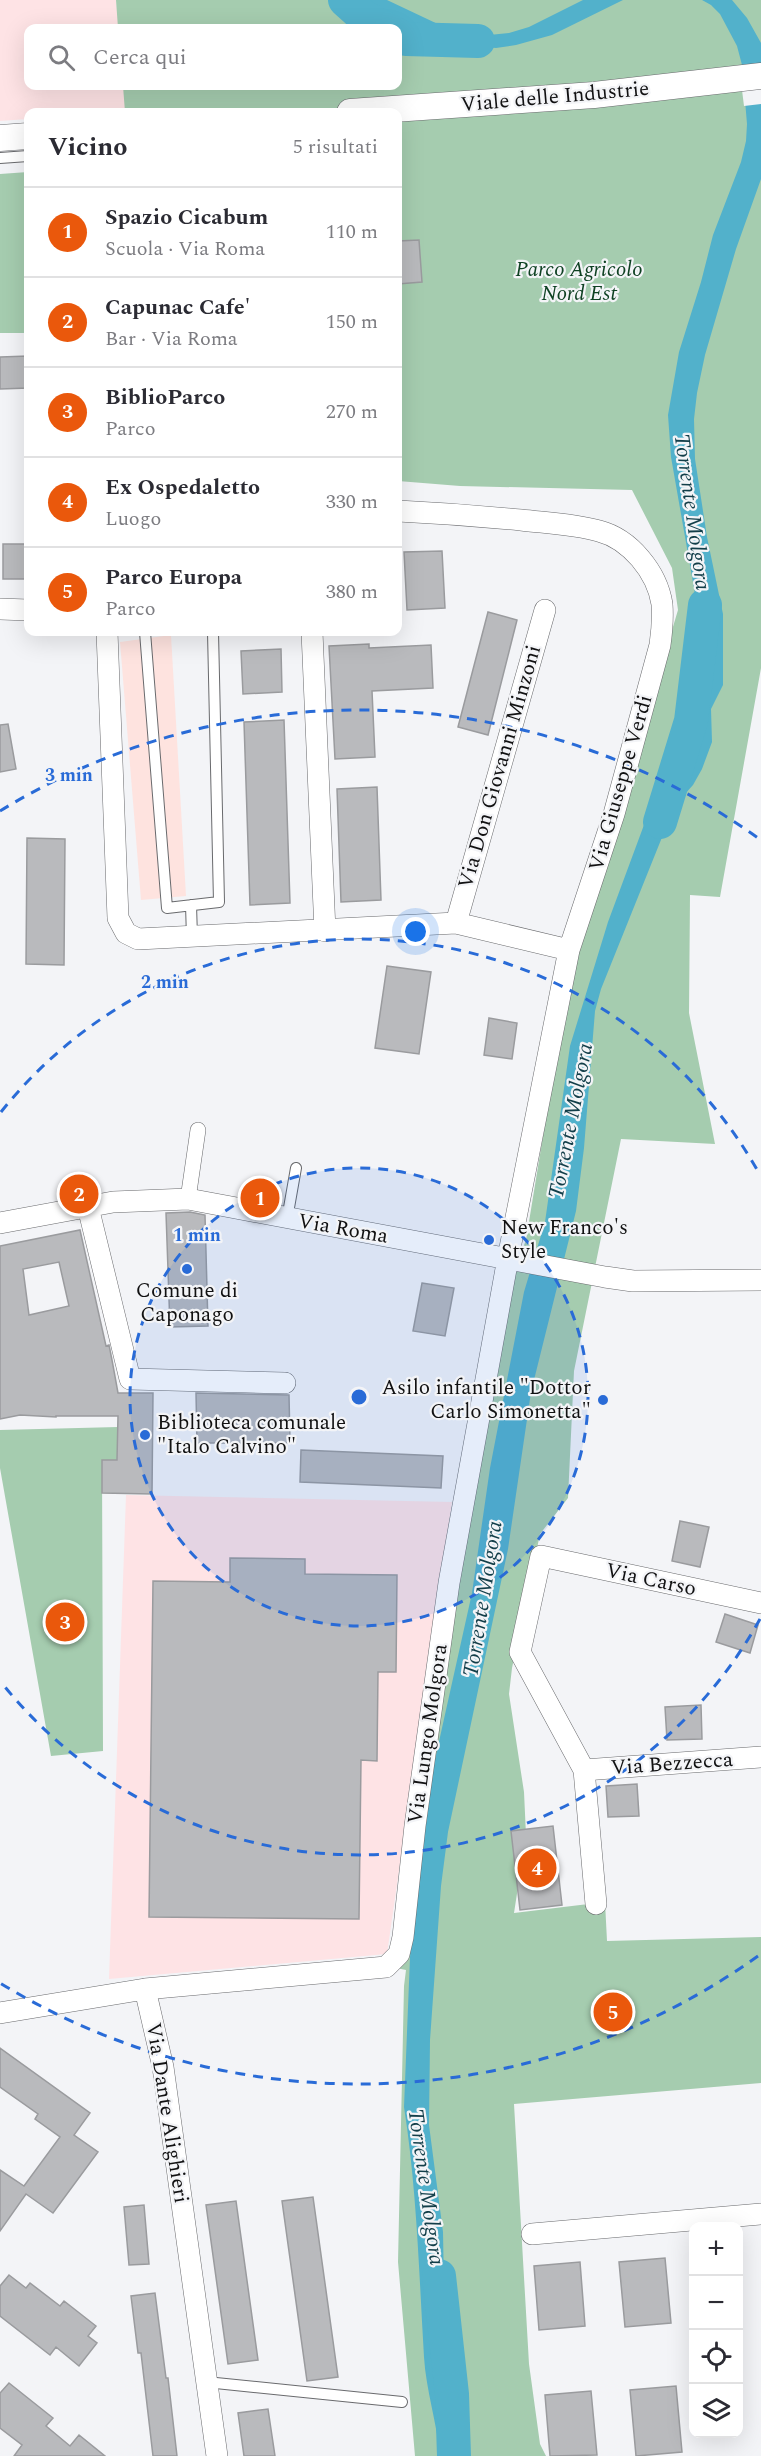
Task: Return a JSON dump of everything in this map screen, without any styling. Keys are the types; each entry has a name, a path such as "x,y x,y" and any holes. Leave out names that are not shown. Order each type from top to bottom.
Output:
{"street":[{"name":"Viale delle Industrie","path":"402,108 594,95 761,76"},
{"path":"0,138 24,136"},
{"name":"Via Giuseppe Verdi","path":"402,511 571,525 600,531 617,538 645,563 662,602 660,645 614,814 569,950 517,1259"},
{"path":"0,609 24,610"},
{"name":"Via Don Giovanni Minzoni","path":"456,923 544,610"},
{"path":"107,636 118,918 126,933 138,939 456,923 569,950"},
{"path":"312,636 325,931"},
{"path":"188,1199 198,1130"},
{"name":"Via Roma","path":"0,1223 148,1199 188,1199 633,1281 761,1280"},
{"path":"88,1207 130,1379 285,1383"},
{"name":"Via Lungo Molgora","path":"145,1989 386,1967 399,1954 449,1584 517,1259"},
{"name":"Via Carso","path":"584,1770 520,1652 541,1556 761,1604"},
{"name":"Via Bezzecca","path":"584,1770 761,1757"},
{"path":"584,1770 596,1904"},
{"path":"0,2013 145,1989"},
{"name":"Via Dante Alighieri","path":"145,1989 163,2067 217,2456"},
{"path":"532,2235 761,2214"}],"lane":[{"path":"0,158 24,156"},
{"path":"145,636 167,908 219,902 213,636"},
{"path":"191,905 192,937"},
{"path":"287,1219 296,1168"},
{"path":"206,2382 402,2402"}],"shaded area":[{"path":"0,0 116,0 119,24 24,24 24,90 124,90 126,108 24,108 24,119 0,121"},
{"path":"171,636 186,896 141,900 120,642"},
{"path":"126,1495 452,1502 387,1954 109,1979"}],"green space":[{"name":"Parco Agricolo Nord Est","path":"116,0 761,0 761,668 720,897 690,895 689,1013 715,1144 621,1139 574,1371 568,1498 540,1534 512,1668 509,1694 524,1792 526,1835 514,1913 605,1902 607,1941 761,1937 761,2083 514,2104 529,2364 540,2444 546,2456 415,2456 398,2262 406,1970 396,1968 509,1284 526,1240 570,971 678,610 672,568 632,490 460,486 402,481 402,108 125,108 123,90 402,90 402,24 118,24"},
{"path":"24,172 24,333 0,333 0,174"},
{"path":"118,1427 117,1460 102,1461 103,1751 51,1756 0,1468 0,1430"}],"water":[{"path":"340,0 387,0 442,26 489,35 509,33 529,27 583,0 623,0 552,35 496,48 450,44 406,34 402,32 402,24 382,24 363,16"},
{"name":"Torrente Molgora","path":"702,0 732,0 747,18 761,43 761,179 736,249 705,355 694,419 695,459 707,537 723,614 723,685 711,709 712,742 702,769 693,785 675,805 601,989 595,1011 584,1148 576,1211 531,1392 508,1549 448,1832 441,1886 430,2040 429,2125 443,2232 445,2342 464,2456 440,2456 425,2369 415,2201 404,2107 411,1933 434,1764 472,1593 490,1468 524,1292 545,1222 570,1046 608,922 651,806 674,781 682,741 703,694 700,677 698,611 671,457 668,415 679,352 713,235 741,162 747,124 742,65 737,46 720,14"}],"pier":[{"path":"761,63 761,104 744,106 739,66"}],"building":[{"path":"419,240 422,282 402,284 402,241"},
{"path":"24,356 24,388 0,389 0,357"},
{"path":"3,544 24,544 24,579 3,579"},
{"path":"442,551 445,608 407,610 404,552"},
{"path":"488,612 517,620 488,735 458,727"},
{"path":"369,644 369,648 431,645 433,688 372,691 375,757 335,759 329,646"},
{"path":"281,649 282,692 243,694 241,651"},
{"path":"284,720 290,903 250,905 244,722"},
{"path":"8,724 16,769 0,772 0,725"},
{"path":"377,787 381,900 341,902 337,789"},
{"path":"27,838 65,839 64,965 26,964"},
{"path":"387,966 431,972 419,1054 375,1048"},
{"path":"489,1018 517,1023 512,1059 484,1055"},
{"name":"Comune di Caponago","path":"190,1212 205,1215 208,1326 170,1327 166,1213"},
{"path":"80,1230 106,1346 109,1345 118,1393 153,1393 152,1494 102,1493 102,1460 117,1460 118,1416 20,1415 0,1419 0,1246","holes":["59,1262 69,1306 29,1315 23,1269"]},
{"path":"422,1283 454,1288 445,1336 413,1331"},
{"path":"196,1393 289,1395 290,1443 197,1443"},
{"path":"301,1450 443,1456 441,1488 300,1482"},
{"path":"680,1521 709,1527 700,1567 672,1561"},
{"path":"230,1558 305,1559 305,1574 397,1575 396,1672 378,1672 377,1761 361,1760 359,1919 149,1917 153,1581 230,1582"},
{"path":"725,1614 758,1625 750,1653 716,1642"},
{"path":"701,1705 702,1739 667,1740 665,1707"},
{"path":"637,1784 639,1816 608,1817 606,1786"},
{"path":"553,1826 562,1905 520,1910 511,1831"},
{"path":"0,2048 90,2113 74,2135 98,2152 53,2213 26,2194 0,2231 0,2170 24,2186 60,2137 35,2119 38,2114 0,2087"},
{"path":"313,2197 338,2377 307,2381 282,2201"},
{"path":"236,2201 258,2360 228,2364 206,2205"},
{"path":"144,2205 149,2264 129,2265 124,2207"},
{"path":"665,2258 671,2323 625,2327 619,2262"},
{"path":"580,2262 585,2326 539,2330 534,2266"},
{"path":"9,2275 26,2288 30,2283 60,2306 64,2301 96,2326 88,2336 97,2343 79,2366 56,2347 50,2355 0,2316 0,2286"},
{"path":"155,2293 177,2456 153,2456 141,2353 138,2353 131,2296"},
{"path":"9,2383 53,2418 46,2426 70,2446 79,2435 105,2456 14,2456 22,2445 0,2428 0,2393"},
{"path":"676,2386 682,2452 636,2456 630,2390"},
{"path":"591,2391 597,2455 550,2456 545,2395"},
{"path":"268,2409 275,2456 244,2456 238,2413"}],"waterway":[{"name":"Torrente Molgora","path":"345,0 364,17 377,24"},
{"name":"Torrente Molgora","path":"402,37 478,41"},
{"name":"Torrente Molgora","path":"660,822 691,721 705,605"},
{"name":"Torrente Molgora","path":"439,2276 452,2394 454,2456"}],"place":[{"name":"Capunac Cafe'","path":"79,1194"},
{"name":"Spazio Cicabum","path":"260,1198"},
{"name":"New Franco's Style","path":"489,1240"},
{"name":"Comune di Caponago","path":"187,1269"},
{"name":"Asilo infantile \"Dottor Carlo Simonetta\"","path":"603,1400"},
{"name":"Biblioteca comunale \"Italo Calvino\"","path":"145,1435"},
{"name":"BiblioParco","path":"65,1622"},
{"name":"Ex Ospedaletto","path":"537,1868"},
{"name":"Parco Europa","path":"613,2012"}]}
